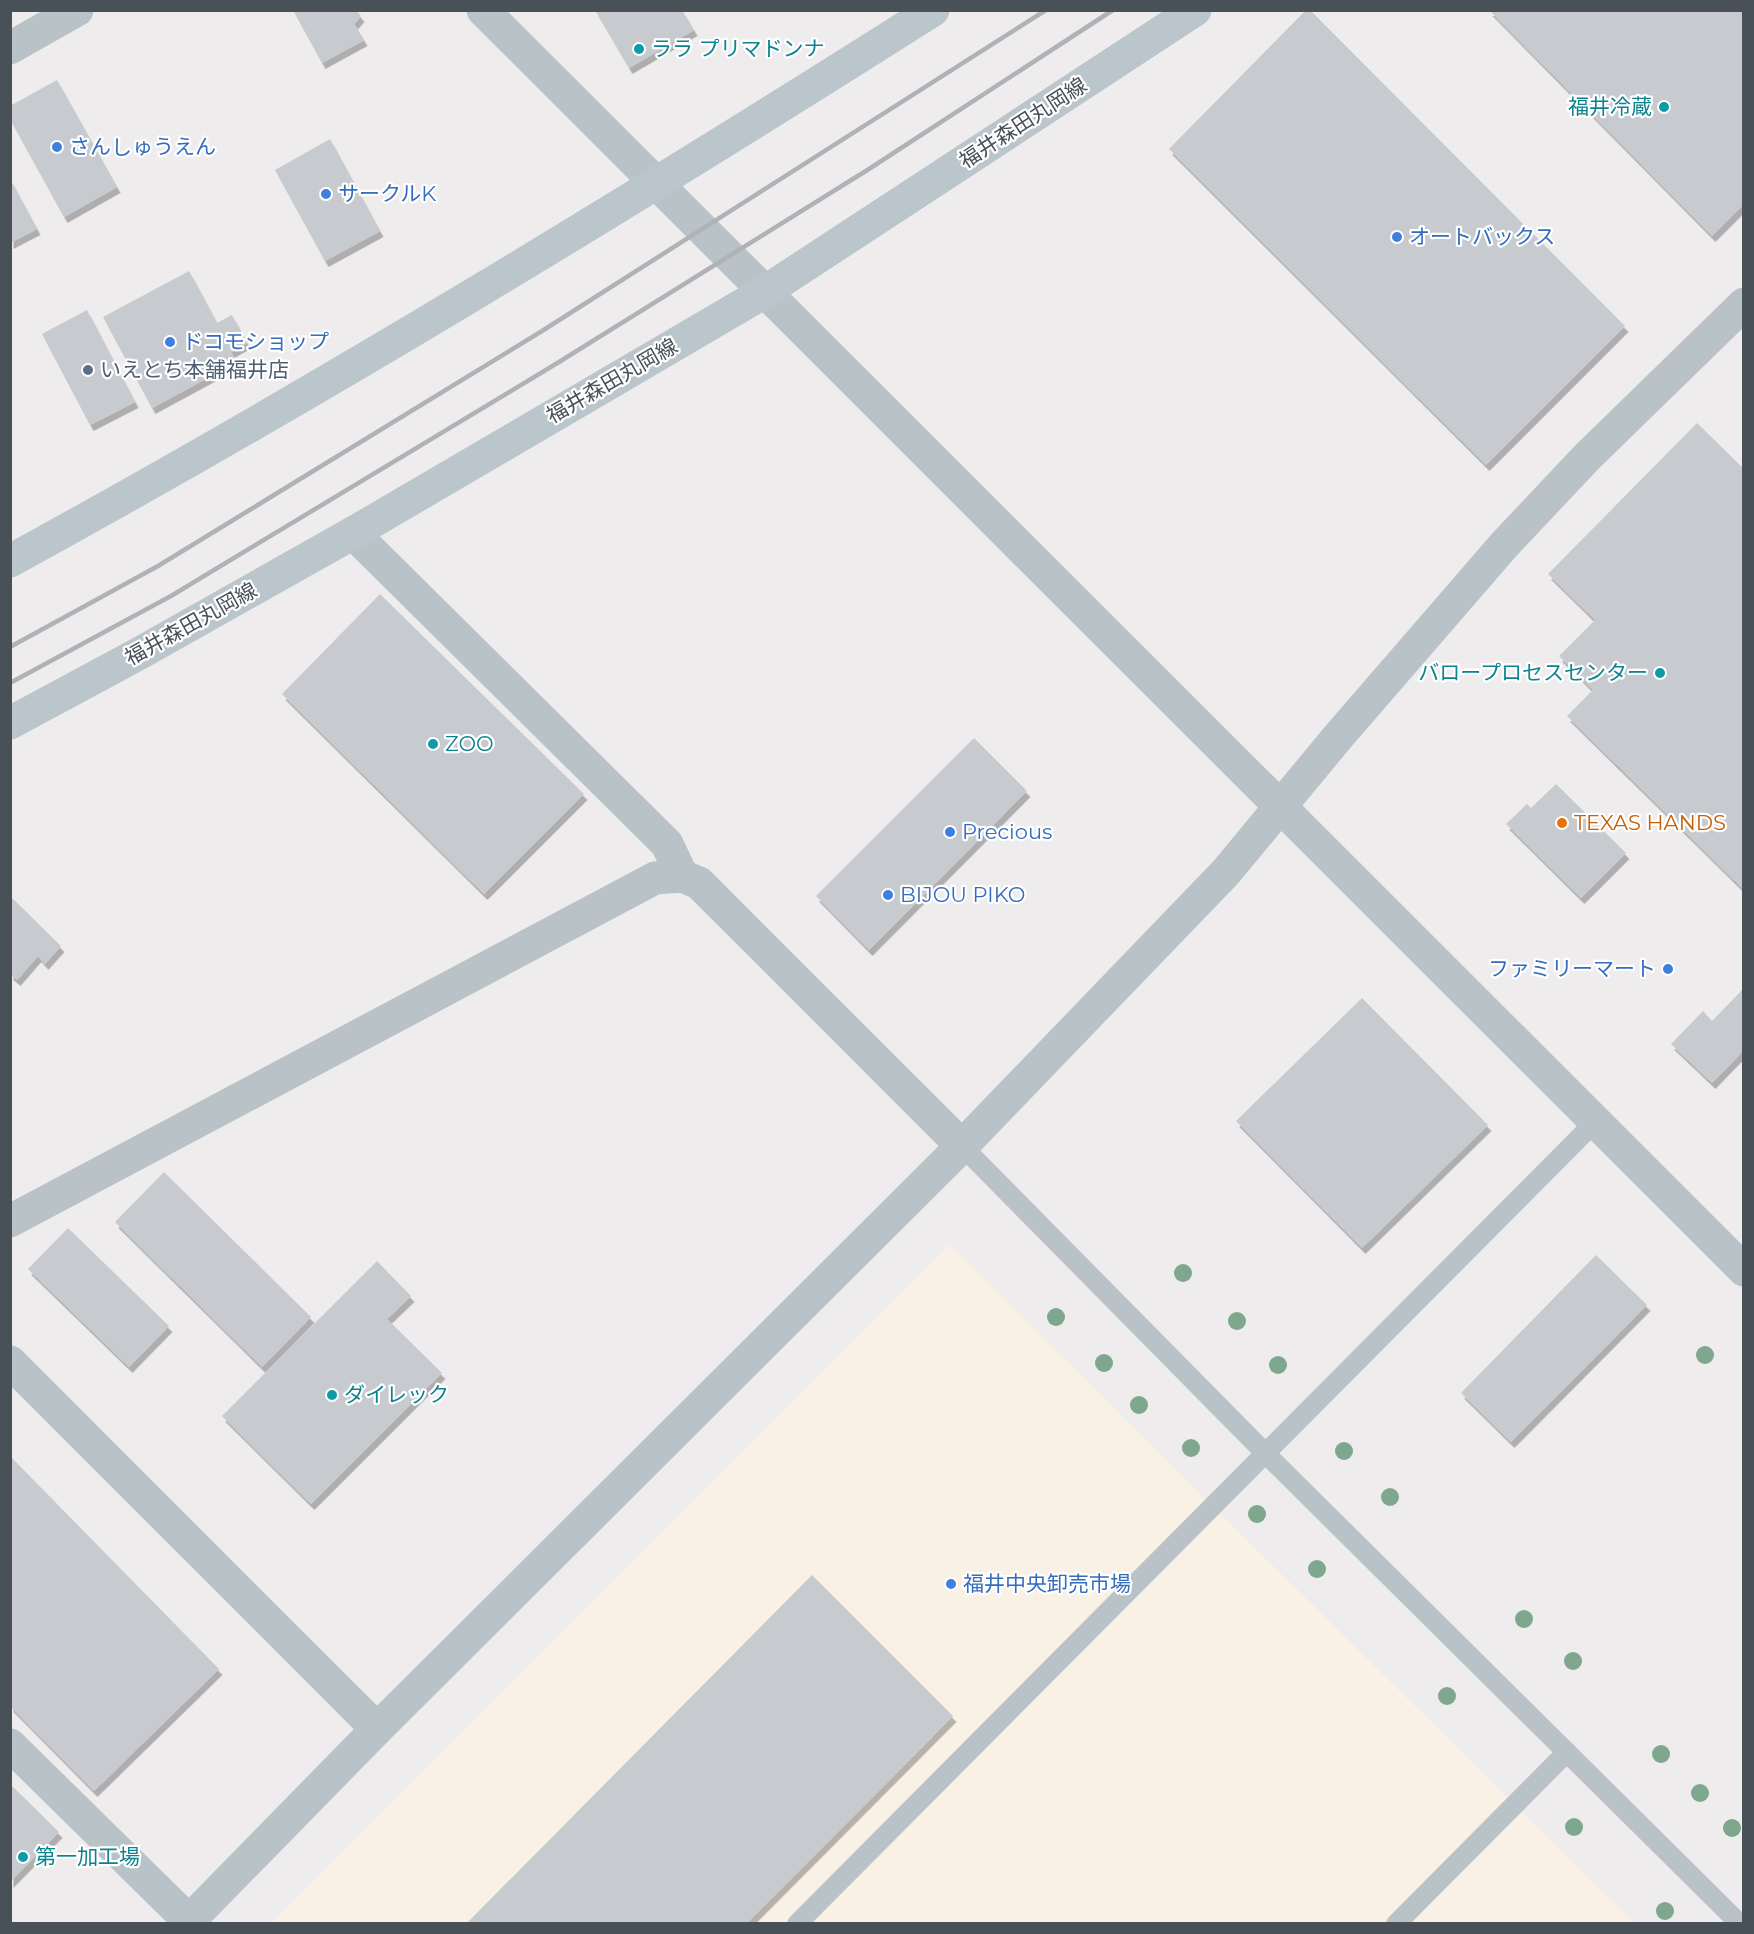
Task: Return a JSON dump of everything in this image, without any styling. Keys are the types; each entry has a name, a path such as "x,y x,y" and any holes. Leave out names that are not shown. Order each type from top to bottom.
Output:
{"main road":[{"path":"10,561 150,483 657,184 933,10"},
{"name":"福井森田丸岡線","path":"10,723 140,654 353,533 764,292 1195,10"}],"street":[{"path":"10,48 77,10"},
{"path":"483,10 1743,1270"},
{"path":"10,1746 188,1922 377,1729 962,1146 1226,872 1345,729 1504,545 1587,457 1743,304"},
{"path":"353,533 667,844 682,876"},
{"path":"10,1221 655,878 682,876 699,883 962,1146"},
{"path":"10,1362 377,1729"}],"lane":[{"path":"797,1923 1595,1122"},
{"path":"962,1146 1265,1453 1740,1923"},
{"path":"1396,1923 1567,1752"}],"shaded area":[{"name":"福井中央卸売市場","path":"949,1245 1634,1923 271,1924"}],"building":[{"path":"293,10 356,10 361,16 354,24 364,40 322,63"},
{"name":"ララ プリマドンナ","path":"595,10 682,10 694,30 629,68"},
{"name":"オートバックス","path":"1306,10 1310,10 1625,326 1486,465 1169,149"},
{"name":"福井冷蔵","path":"1489,10 1744,10 1744,204 1712,236"},
{"path":"57,80 117,187 64,217 10,119 10,106"},
{"path":"330,139 380,231 325,261 275,170"},
{"path":"10,179 37,229 10,243"},
{"path":"189,271 217,323 232,315 247,343 231,352 237,362 152,408 103,317"},
{"path":"87,310 135,402 90,425 42,334"},
{"name":"バロープロセスセンター","path":"1697,423 1744,469 1744,890 1567,716 1593,690 1559,656 1595,620 1548,574"},
{"name":"ZOO","path":"380,594 584,794 484,894 282,694"},
{"path":"974,738 1027,791 869,950 816,896"},
{"path":"1556,784 1626,853 1581,898 1506,824 1527,804 1531,808"},
{"path":"10,896 61,946 45,964 38,956 17,980 10,974"},
{"path":"1744,988 1744,1050 1712,1083 1671,1044 1703,1011 1712,1021"},
{"path":"1362,998 1488,1125 1362,1248 1236,1121"},
{"path":"164,1172 311,1317 262,1367 115,1222"},
{"path":"68,1228 169,1326 129,1367 28,1269"},
{"path":"1596,1255 1647,1305 1511,1442 1461,1393"},
{"name":"ダイレック","path":"377,1261 411,1296 387,1319 442,1373 311,1504 222,1416"},
{"path":"10,1456 219,1669 94,1791 10,1706"},
{"path":"812,1575 953,1716 746,1924 466,1924"},
{"name":"第一加工場","path":"10,1784 59,1832 10,1882"}],"railway":[{"path":"10,647 158,566 542,331 1046,10"},
{"path":"10,683 171,596 559,362 869,169 1113,10"}],"place":[{"name":"ララ プリマドンナ","path":"639,49"},
{"name":"福井冷蔵","path":"1664,107"},
{"name":"さんしゅうえん","path":"57,147"},
{"name":"サークルK","path":"326,194"},
{"name":"オートバックス","path":"1397,237"},
{"name":"ドコモショップ","path":"170,342"},
{"name":"いえとち本舗福井店","path":"88,370"},
{"name":"バロープロセスセンター","path":"1660,673"},
{"name":"ZOO","path":"433,744"},
{"name":"TEXAS HANDS","path":"1562,823"},
{"name":"Precious","path":"950,832"},
{"name":"BIJOU PIKO","path":"888,895"},
{"name":"ファミリーマート","path":"1668,969"},
{"name":"ダイレック","path":"332,1395"},
{"name":"福井中央卸売市場","path":"951,1584"},
{"name":"第一加工場","path":"23,1857"}]}
